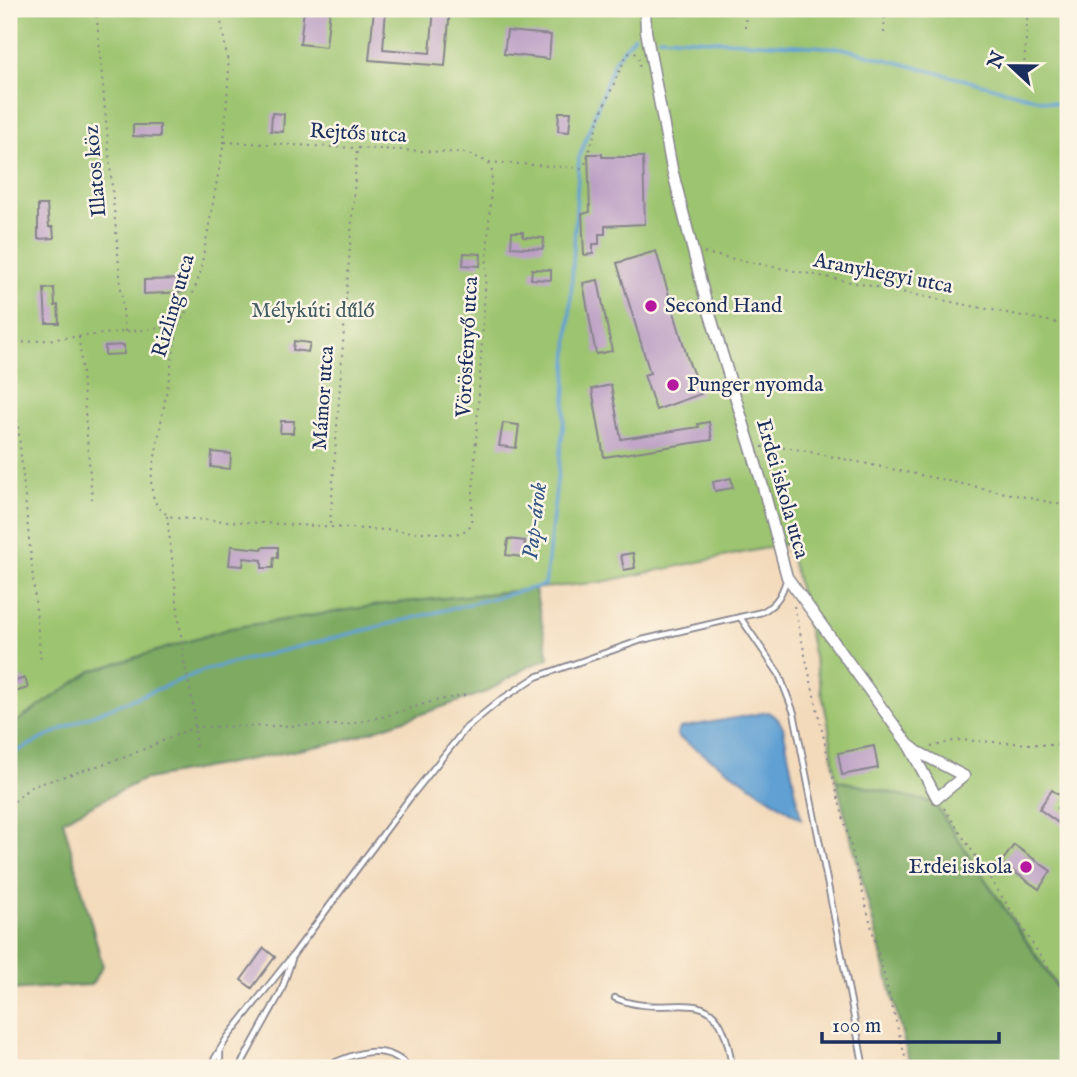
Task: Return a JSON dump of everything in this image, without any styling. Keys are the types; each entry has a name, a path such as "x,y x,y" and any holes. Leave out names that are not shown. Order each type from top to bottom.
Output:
{"street":[{"name":"Erdei iskola utca","path":"646,9 646,31 672,169 705,299 788,577 908,744 937,798 964,776 908,744"}],"lane":[{"path":"209,1068 220,1049 466,728 499,701 536,677 642,640 762,612 773,606 781,596 788,577"},
{"path":"740,617 779,674 794,713 864,1068"},
{"path":"239,1068 281,992 293,955"},
{"path":"615,998 627,1003 656,1006 683,1004 710,1010 721,1023 732,1068"},
{"path":"220,1049 220,1068"},
{"path":"323,1068 355,1053 367,1051 397,1059 410,1068"}],"path":[{"name":"Illatos köz","path":"96,9 125,331"},
{"name":"Rizling utca","path":"196,751 166,515 154,502 151,480 178,326 200,274 224,142 229,69 219,9"},
{"path":"745,28 747,9"},
{"path":"884,33 885,9"},
{"path":"1023,83 1028,9"},
{"name":"Rejtős utca","path":"224,142 466,153 488,162 581,168 585,164 601,113 627,54 633,52 638,55 640,69 645,72 654,71"},
{"name":"Mámor utca","path":"330,525 358,148"},
{"name":"Vörösfenyő utca","path":"330,525 455,534 463,532 471,525 492,171 488,162"},
{"name":"Aranyhegyi utca","path":"693,250 1068,325"},
{"path":"41,662 10,343 178,326"},
{"path":"78,336 92,499"},
{"path":"750,446 791,448 1068,506"},
{"path":"166,515 175,518 330,525"},
{"path":"793,604 830,766 908,1068"},
{"path":"9,806 30,787 123,758 195,727 345,725 465,695"},
{"path":"918,752 939,743 957,740 1068,746"},
{"path":"937,798 1068,998"}],"green space":[{"name":"Mélykúti dűlő","path":"9,9 1068,9 1068,976 1059,989 934,803 836,780 828,722 796,574 785,544 602,582 386,604 92,671 9,727"},
{"path":"535,589 549,658 486,692 340,742 142,780 63,820 103,966 91,985 9,990 9,727 92,671 231,628 386,604"},
{"path":"836,780 934,803 1058,989 1068,976 1068,1068 911,1068"}],"water":[{"path":"768,712 777,718 783,727 801,819 677,736 680,728"}],"building":[{"path":"304,9 330,9 326,47 300,44"},
{"path":"374,9 386,9 383,49 430,53 434,9 450,9 445,66 369,60"},
{"path":"507,31 551,35 549,59 504,54"},
{"path":"559,112 571,112 569,132 558,131"},
{"path":"272,113 284,114 283,132 271,131"},
{"path":"133,125 160,125 160,137 133,136"},
{"path":"588,154 602,154 602,157 643,157 645,224 605,226 605,234 599,234 599,244 593,244 593,254 584,255 582,214 590,212"},
{"path":"38,205 47,205 49,227 53,227 54,238 38,239"},
{"path":"512,232 523,232 523,237 544,238 543,249 511,247"},
{"name":"Second Hand","path":"656,251 688,360 701,394 656,410 644,375 650,373 617,263"},
{"path":"464,253 481,254 480,266 463,265"},
{"path":"532,269 551,270 551,280 531,279"},
{"path":"186,279 186,292 144,294 144,280"},
{"path":"598,280 612,351 596,354 583,283"},
{"path":"54,288 59,323 46,323 44,289"},
{"path":"294,341 310,343 308,352 293,350"},
{"path":"124,345 124,354 105,355 105,346"},
{"path":"611,385 621,439 699,427 698,424 709,422 712,440 604,457 592,389"},
{"path":"281,421 294,421 293,433 280,433"},
{"path":"503,423 519,425 516,448 499,446"},
{"path":"212,452 231,454 230,469 211,467"},
{"path":"731,478 733,488 715,491 713,482"},
{"path":"508,539 525,541 523,557 506,555"},
{"path":"231,546 262,549 278,547 278,558 274,557 273,568 262,568 262,560 244,558 243,566 229,565"},
{"path":"633,553 635,568 624,570 621,555"},
{"path":"25,678 28,688 11,693 9,683"},
{"path":"874,746 878,768 842,775 838,753"},
{"path":"1052,790 1064,798 1057,808 1068,815 1068,830 1039,809"},
{"name":"Erdei iskola","path":"1014,845 1051,871 1039,889 1001,863"},
{"path":"264,948 275,957 252,988 241,980"}],"waterway":[{"name":"Pap-árok","path":"9,755 83,719 205,670 545,585 564,419 579,158 614,61 634,36"},
{"name":"Pap-árok","path":"659,37 842,48 1068,109"}],"place":[{"name":"Second Hand","path":"651,306"},
{"name":"Punger nyomda","path":"673,385"},
{"name":"Erdei iskola","path":"1026,867"}]}
